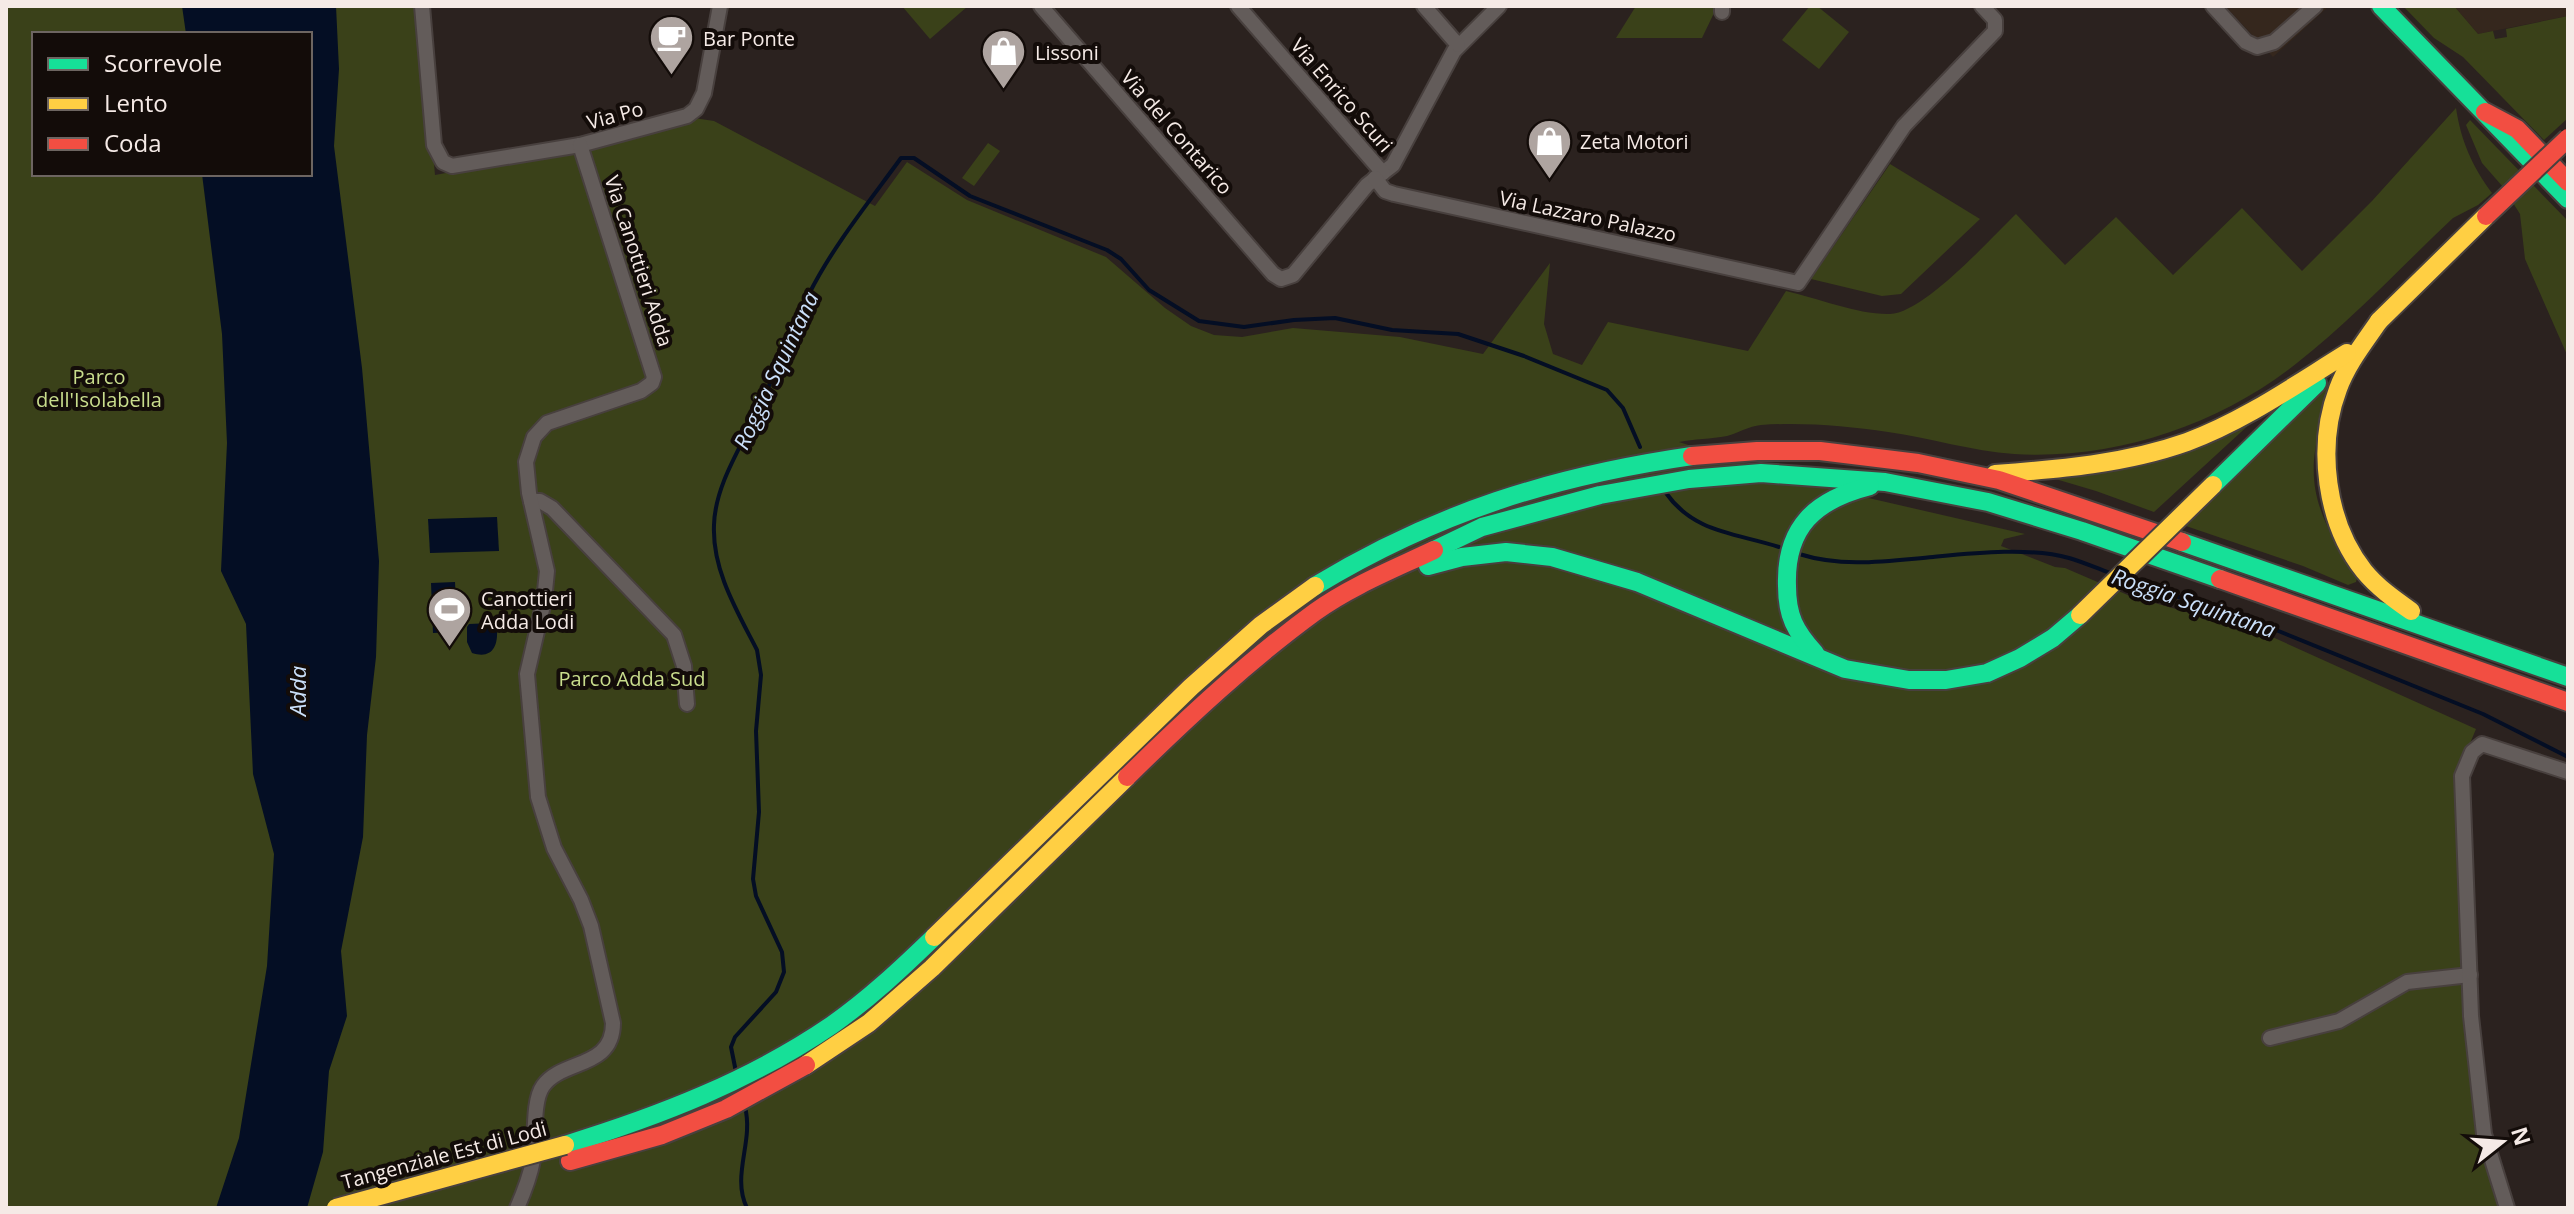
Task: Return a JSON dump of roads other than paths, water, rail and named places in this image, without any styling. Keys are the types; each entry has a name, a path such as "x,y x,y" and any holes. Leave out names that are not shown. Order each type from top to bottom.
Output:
{"main road":[{"path":"2381,6 2568,199"},
{"path":"2485,112 2517,129 2568,182"},
{"path":"1366,582 1462,557 1506,552 1552,557 1637,582 1845,669 1909,680 1946,680 1987,673 2053,638 2080,615 2568,138"},
{"path":"2379,321 2355,355 2334,401 2327,453 2330,495 2341,535 2363,570 2388,595 2437,629"},
{"path":"1983,475 2104,463 2165,450 2215,431 2347,353"},
{"path":"568,1153 738,1081 798,1046 876,991 1190,687 1245,638 1313,586 1388,545 1455,515 1531,488 1594,473 1679,458 1818,451 1884,457 1983,475 2437,629 2568,677"},
{"path":"568,1153 662,1135 743,1101 818,1059 869,1023 932,968 1207,699 1317,611 1366,582 1482,527 1600,495 1689,479 1761,473 1885,482 1988,502 2082,531 2568,702"},
{"path":"1820,658 1797,634 1787,601 1786,563 1795,533 1815,510 1842,493 1885,482"},
{"name":"Tangenziale Est di Lodi","path":"336,1208 568,1153"},
{"name":"Tangenziale Est di Lodi","path":"399,1208 568,1153"}],"street":[{"name":"Via Po","path":"422,6 434,145 439,158 452,166 580,145 687,116 696,109 704,93 720,6"},
{"name":"Via del Contarico","path":"1041,6 1273,274 1286,279 1293,275 1379,176"},
{"name":"Via Enrico Scuri","path":"1238,6 1379,176"},
{"path":"1424,6 1458,45"},
{"path":"1379,176 1397,158 1458,45 1499,6"},
{"name":"Via Lazzaro Palazzo","path":"1379,176 1385,191 1394,194 1798,283 1904,126 1995,31 1995,20 1982,6"},
{"path":"2213,6 2246,42 2257,47 2274,42 2315,6"},
{"name":"Via Canottieri Adda","path":"531,501 526,462 540,429 554,420 641,391 652,383 654,377 580,145"},
{"path":"517,1208 533,1161 541,1089 549,1080 605,1050 613,1034 591,926 554,848 538,797 527,674 544,601 547,571 531,501 540,501 552,508 674,635 684,666 687,704"},
{"path":"2507,1208 2484,1134 2471,1016 2462,776 2466,761 2482,744 2568,772"},
{"path":"2270,1038 2339,1021 2407,982 2470,975"}],"water":[{"name":"Adda","path":"182,6 336,6 339,69 334,146 362,368 379,561 376,657 367,735 363,837 341,951 347,1016 329,1071 323,1152 307,1208 216,1208 239,1138 267,966 274,854 253,774 246,624 221,571 227,443 222,334 202,176 312,176 312,32 186,32"},
{"path":"497,517 499,551 430,553 428,519"},
{"path":"455,582 457,632 433,633 431,583"},
{"path":"492,623 493,630 497,630 495,647 489,653 472,653 467,642 469,624"}],"waterway":[{"name":"Roggia Squintana","path":"736,1072 731,1047 735,1037 776,992 784,972 782,952 756,896 753,879 759,812 756,731 761,675 757,650 721,574 714,542 715,511 729,469 809,294 840,241 901,158 914,158 970,196 1107,250 1121,259 1149,290 1199,321 1244,327 1335,318 1392,330 1458,334 1524,356 1607,390 1623,408 1640,447"},
{"name":"Roggia Squintana","path":"1666,493 1677,506 1703,524 1779,547"},
{"name":"Roggia Squintana","path":"1799,554 1832,561 1866,562 1984,553 2037,553 2069,558 2110,573"},
{"name":"Roggia Squintana","path":"2129,580 2276,630 2483,714 2568,757"},
{"name":"Roggia Squintana","path":"745,1107 747,1133 741,1183 747,1208"}],"place":[{"name":"Bar Ponte","path":"672,77"},
{"name":"Lissoni","path":"1004,91"},
{"name":"Zeta Motori","path":"1549,180"},
{"name":"Canottieri Adda Lodi","path":"450,649"}],"park label":[{"name":"Parco dell'Isolabella","path":"99,388"},
{"name":"Parco Adda Sud","path":"632,678"}]}
